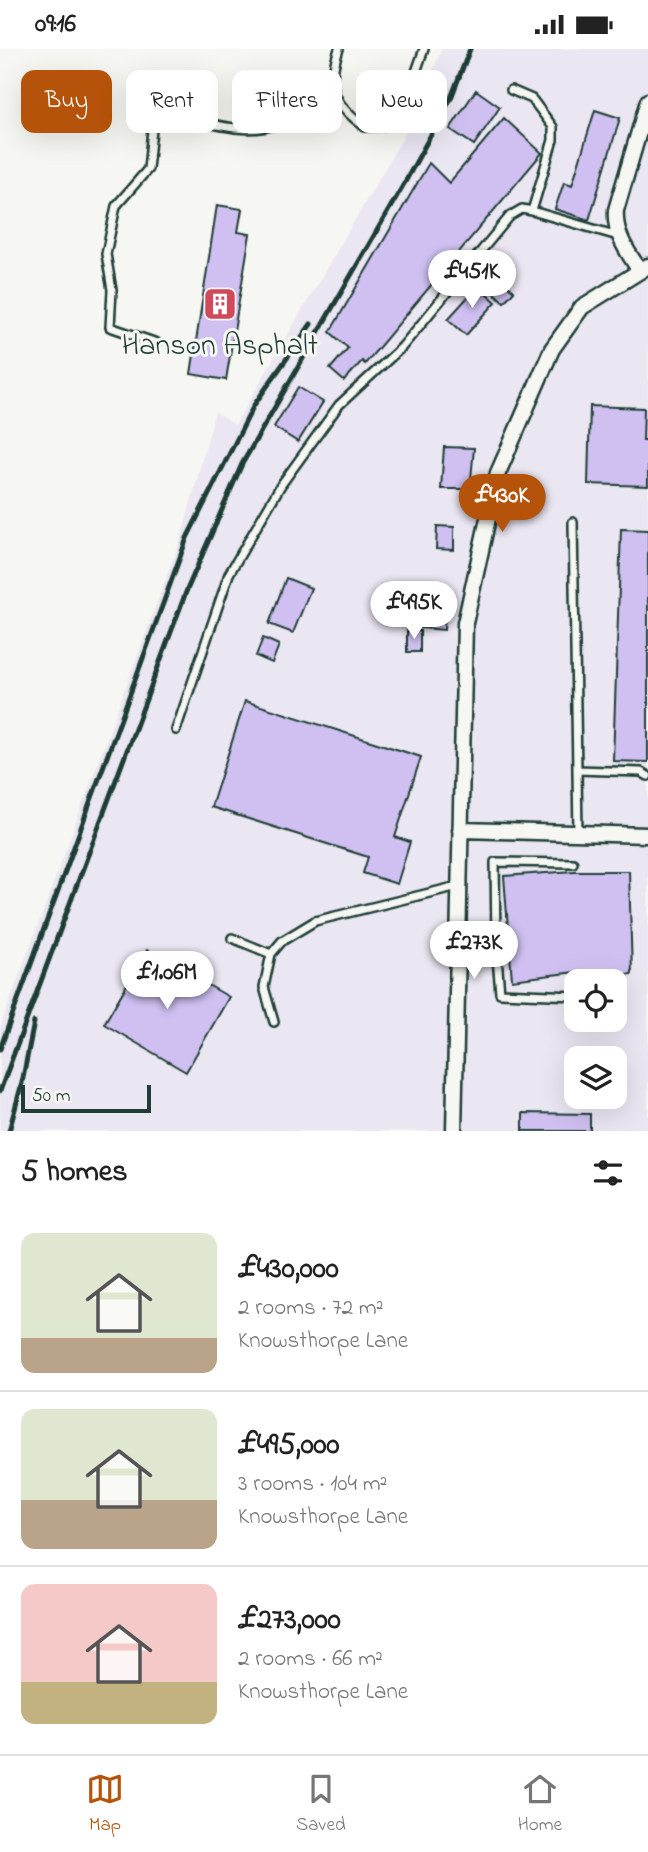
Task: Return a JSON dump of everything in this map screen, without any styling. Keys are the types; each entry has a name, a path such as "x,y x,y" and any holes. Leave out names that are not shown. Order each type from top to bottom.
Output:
{"street":[{"path":"454,1131 465,623 498,473 552,349 582,307 644,268 618,236 615,221 648,101"},
{"path":"460,830 648,835"}],"lane":[{"path":"335,70 339,49"},
{"path":"342,108 344,113 365,127 383,126 402,113 424,49"},
{"path":"511,90 532,99 553,127 553,141 532,211"},
{"path":"157,343 110,327 112,291 106,254 116,206 148,169 153,120 157,115 167,113 232,127"},
{"path":"176,730 229,574 281,485 339,405 402,347 510,216 522,209 618,236"},
{"path":"573,522 578,833"},
{"path":"577,770 641,772 648,776"},
{"path":"564,996 500,993 496,946 495,862 573,863"},
{"path":"274,1022 264,987 271,954 282,941 315,921 458,886"},
{"path":"232,938 271,954"},
{"path":"457,947 496,946"}],"shaded area":[{"path":"442,49 648,49 648,1131 0,1131 0,1028 183,532 215,412 235,425 406,133 447,133 447,70 433,70"}],"building":[{"path":"476,90 500,107 474,145 450,129"},
{"path":"595,110 620,118 589,220 555,209 564,182 572,185"},
{"path":"504,118 542,153 365,364 362,361 344,381 330,369 348,348 330,332 429,163 449,183"},
{"name":"Hanson Asphalt","path":"217,205 242,209 238,232 250,234 226,380 191,374"},
{"path":"491,271 514,291 504,302 481,282"},
{"path":"478,286 496,302 466,335 448,319"},
{"path":"298,387 323,402 298,442 274,427"},
{"path":"590,406 644,408 643,440 648,440 648,486 588,484"},
{"path":"444,447 474,448 470,489 441,489"},
{"path":"437,526 454,527 454,550 436,549"},
{"path":"621,529 648,530 648,762 613,761"},
{"path":"286,578 311,588 293,633 269,624"},
{"path":"415,597 446,599 444,630 412,627"},
{"path":"407,631 420,631 420,652 407,652"},
{"path":"263,638 279,645 272,663 256,656"},
{"path":"245,701 421,757 395,837 410,842 397,884 363,873 368,857 211,807"},
{"path":"574,871 629,871 632,974 627,974 627,969 564,969 564,974 512,980 504,876"},
{"path":"147,950 229,997 186,1072 104,1024"},
{"path":"523,1113 590,1114 590,1131 523,1131"}],"railway":[{"path":"0,1091 186,592 242,464 405,182 451,98 470,49"},
{"path":"0,1049 187,538 254,405 311,324"},
{"path":"9,1131 34,1022"}],"place":[{"name":"Hanson Asphalt","path":"220,304"}]}
